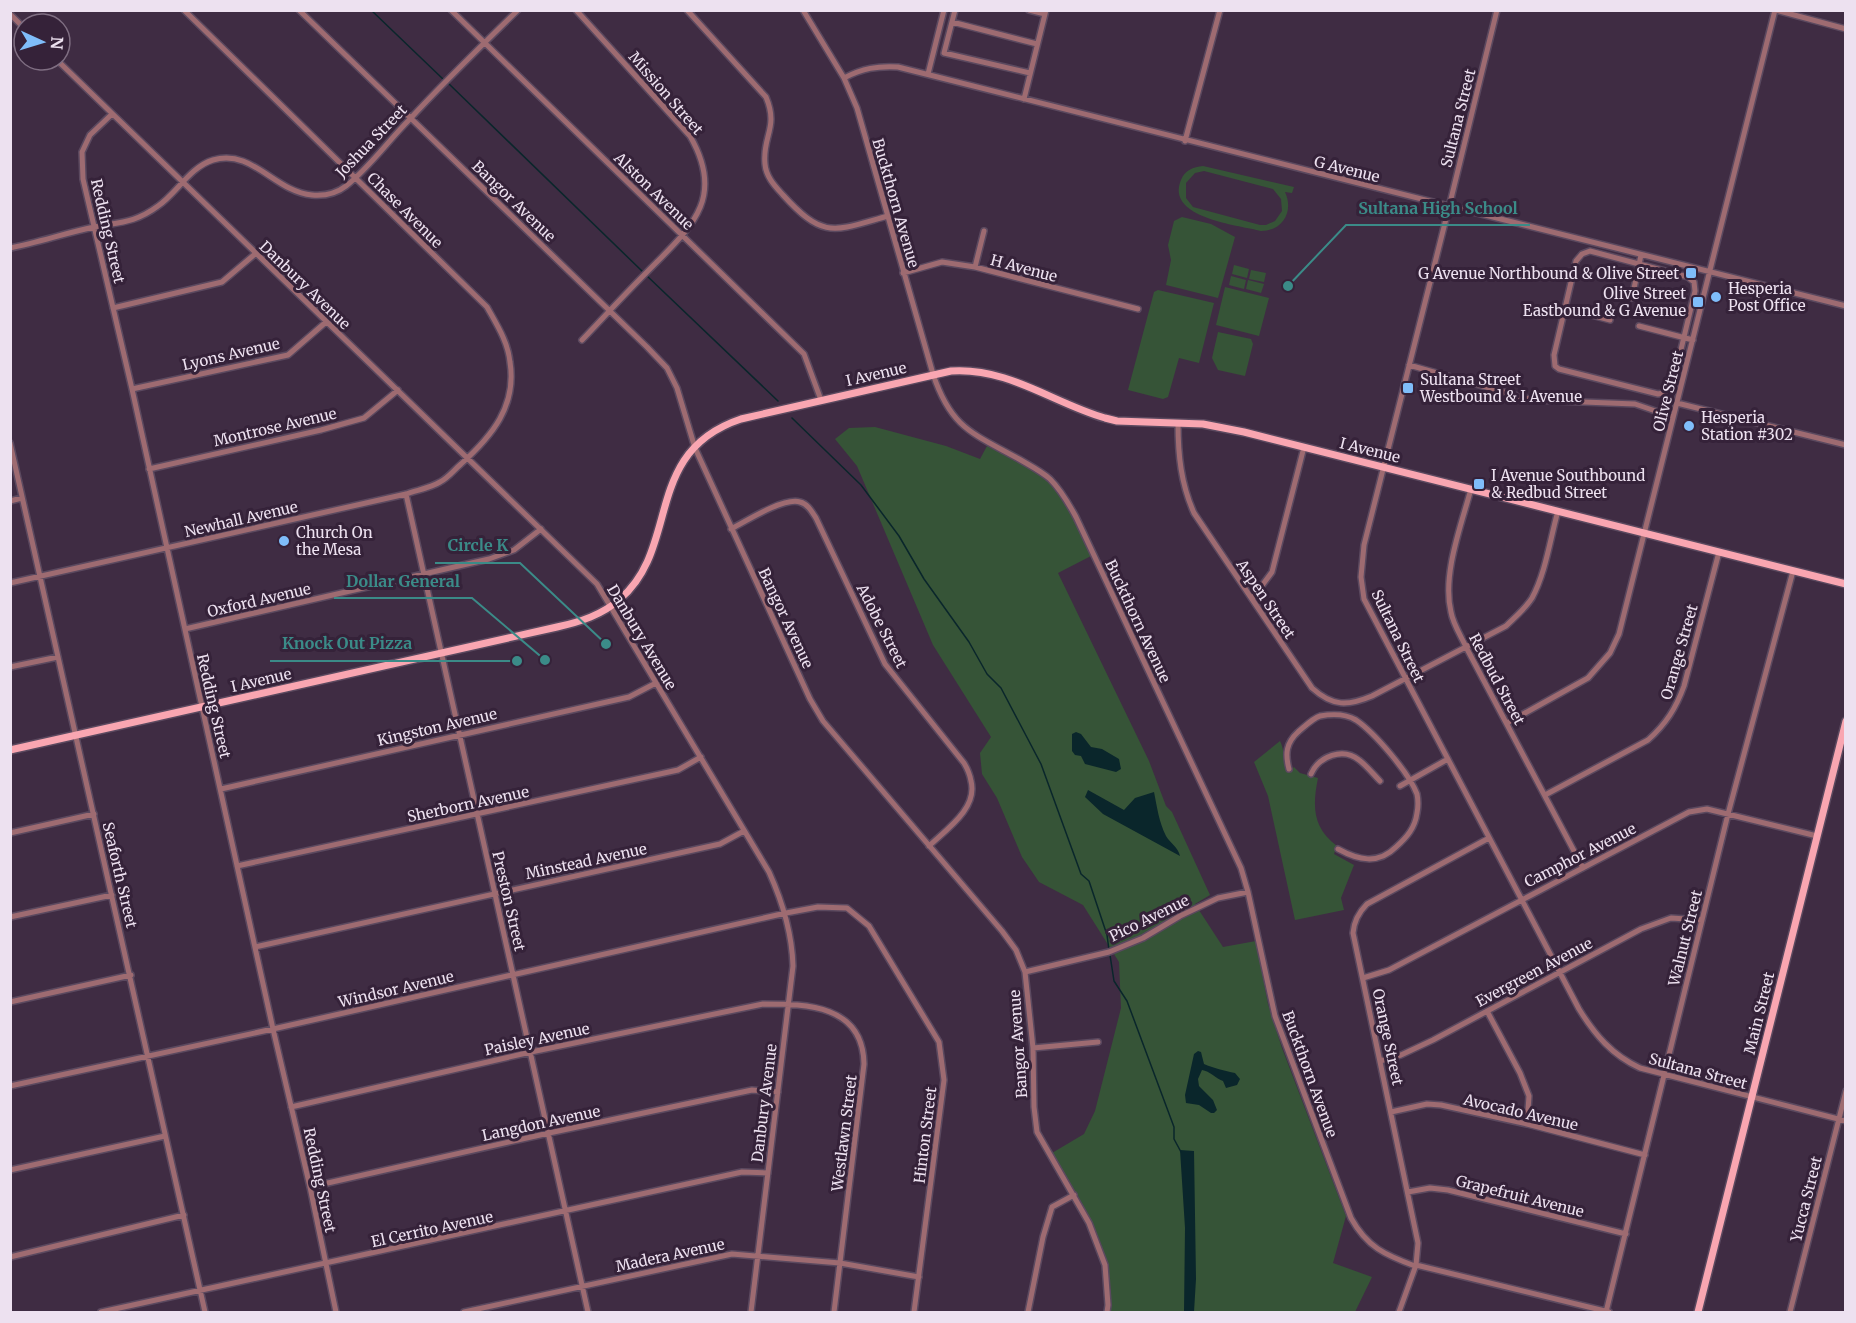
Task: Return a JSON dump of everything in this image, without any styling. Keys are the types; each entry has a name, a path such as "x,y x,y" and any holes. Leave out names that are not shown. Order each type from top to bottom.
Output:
{"main road":[{"name":"I Avenue","path":"10,750 580,621 611,606 629,590 642,571 652,547 670,487 679,468 695,448 711,435 732,423 821,400 960,370 986,372 1018,382 1076,408 1117,421 1178,423 1225,428 1845,584"},
{"name":"Main Street","path":"1698,1312 1845,721"}],"street":[{"name":"Chase Avenue","path":"184,10 487,308 502,333 510,361 512,387 507,407 497,426 467,458"},
{"name":"Bangor Avenue","path":"299,10 667,368 677,388 695,448 810,699 823,722 1016,950 1025,972 1033,1048 1037,1132 1089,1223 1105,1265 1107,1312"},
{"name":"Alston Avenue","path":"452,10 804,354 821,400"},
{"name":"Joshua Street","path":"10,248 94,227 130,222 158,206 194,171 208,161 227,158 248,162 284,187 311,195 334,193 346,186 518,10"},
{"name":"Mission Street","path":"576,10 690,136 700,154 705,172 704,192 698,214 683,236 582,340"},
{"path":"687,10 766,97 772,112 765,166 771,181 800,214 822,228 842,229 888,216"},
{"name":"Buckthorn Avenue","path":"802,10 844,78 857,108 933,374 945,404 960,422 978,436 1050,479 1066,500 1237,859 1248,892 1275,1016 1351,1218 1371,1245 1389,1256 1415,1265 1607,1312"},
{"path":"927,74 944,10"},
{"path":"955,10 944,53 1030,73"},
{"path":"1024,99 1045,12 1029,10"},
{"path":"1185,141 1220,10"},
{"name":"Sultana Street","path":"1497,10 1364,545 1360,565 1362,588 1369,609 1559,972 1579,1009 1603,1043 1631,1064 1665,1075 1845,1121"},
{"path":"1775,10 1845,29"},
{"name":"Olive Street","path":"1507,723 1587,678 1610,653 1619,634 1775,10"},
{"path":"952,22 1037,44"},
{"name":"G Avenue","path":"844,78 860,69 876,66 897,67 1845,306"},
{"name":"Danbury Avenue","path":"69,72 597,585 769,873 786,912 792,954 789,1004 751,1312"},
{"name":"Redding Street","path":"112,114 90,135 82,152 83,179 132,389 336,1312"},
{"path":"975,267 984,231"},
{"path":"1590,251 1688,277 1694,282 1695,291 1668,392 1658,394 1559,369 1555,366 1554,355 1565,308 1576,261 1582,254 1590,251"},
{"path":"113,308 222,282 255,254"},
{"path":"1632,298 1641,255"},
{"name":"H Avenue","path":"903,273 942,262 975,267 1138,309"},
{"path":"1565,308 1610,320"},
{"name":"Lyons Avenue","path":"132,389 288,355 326,322"},
{"path":"1639,326 1693,340"},
{"path":"1409,365 1532,400 1635,404 1673,417"},
{"name":"Montrose Avenue","path":"149,469 364,418 398,390"},
{"path":"1677,403 1845,445"},
{"name":"Aspen Street","path":"1178,423 1178,454 1187,496 1207,534 1312,688 1324,698 1339,703 1354,703 1506,626 1532,598 1543,570 1558,510"},
{"name":"Seaforth Street","path":"10,443 206,1312"},
{"path":"1252,599 1272,572 1304,447"},
{"name":"Newhall Avenue","path":"10,583 406,495 441,482 467,458"},
{"name":"Redbud Street","path":"1471,489 1450,569 1448,590 1451,614 1466,647 1583,868"},
{"name":"Preston Street","path":"406,495 588,1312"},
{"path":"10,501 22,498"},
{"name":"Adobe Street","path":"731,529 786,502 800,501 816,518 885,664 964,763 972,780 972,791 968,804 960,817 929,846"},
{"name":"Oxford Avenue","path":"185,629 489,559 514,550 541,529"},
{"name":"Orange Street","path":"1545,795 1648,740 1661,729 1677,707 1719,552"},
{"name":"Walnut Street","path":"1607,1312 1728,814 1793,571"},
{"path":"10,667 58,657"},
{"name":"Kingston Avenue","path":"221,789 629,697 656,683"},
{"path":"1289,769 1285,756 1288,745 1294,736 1318,716 1346,716 1356,721 1378,740 1400,765 1417,795 1418,812 1411,832 1393,850 1377,858 1359,859 1338,849"},
{"path":"1311,774 1312,770 1327,756 1342,754 1360,760 1380,781"},
{"name":"Sherborn Avenue","path":"237,866 678,770 701,757"},
{"path":"1400,786 1448,759"},
{"name":"Camphor Avenue","path":"1363,978 1389,970 1689,812 1707,808 1817,836"},
{"path":"10,833 94,814"},
{"name":"Minstead Avenue","path":"255,947 720,844 744,831"},
{"name":"Orange Street","path":"1399,1312 1415,1265 1418,1243 1353,933 1356,920 1367,904 1489,838"},
{"name":"Pico Avenue","path":"1025,972 1109,952 1143,938 1180,916 1218,898 1248,892"},
{"path":"10,918 112,896"},
{"name":"Hinton Street","path":"786,912 818,907 847,908 869,926 939,1042 944,1080 915,1312"},
{"name":"Windsor Avenue","path":"10,1086 273,1029 786,912"},
{"name":"Evergreen Avenue","path":"1380,1061 1401,1055 1651,925 1671,918 1702,920"},
{"path":"10,1002 130,975"},
{"name":"Paisley Avenue","path":"291,1107 531,1052 763,1004 789,1004"},
{"name":"Westlawn Street","path":"789,1004 830,1010 849,1024 862,1049 864,1072 834,1312"},
{"path":"1487,1011 1520,1072 1530,1096 1527,1124"},
{"path":"1033,1048 1098,1042"},
{"name":"Langdon Avenue","path":"310,1187 549,1132 752,1090 778,1092"},
{"name":"Yucca Street","path":"1790,1312 1845,1091"},
{"name":"Avocado Avenue","path":"1391,1112 1426,1104 1441,1105 1527,1124 1646,1155"},
{"path":"10,1170 165,1136"},
{"name":"El Cerrito Avenue","path":"101,1312 741,1172 768,1173"},
{"name":"Grapefruit Avenue","path":"1408,1192 1430,1188 1448,1190 1626,1234"},
{"path":"1028,1312 1043,1237 1052,1207 1074,1195"},
{"path":"10,1257 184,1215"},
{"name":"Madera Avenue","path":"464,1312 732,1254 840,1263 919,1277"}],"green space":[{"path":"1199,166 1294,187 1292,193 1285,192 1288,206 1285,219 1275,228 1261,231 1206,218 1193,211 1183,203 1179,193 1181,180 1185,174","holes":["1204,171 1273,189 1281,199 1282,211 1275,221 1266,225 1193,207 1186,198 1186,183 1195,173"]},
{"path":"1182,217 1211,224 1235,237 1218,298 1166,285 1171,260 1168,245 1174,221"},
{"path":"1234,265 1249,269 1247,278 1232,274"},
{"path":"1251,270 1266,273 1264,282 1249,279"},
{"path":"1231,276 1246,280 1244,289 1229,285"},
{"path":"1248,280 1264,284 1261,293 1246,289"},
{"path":"1225,287 1269,298 1259,336 1216,325"},
{"path":"1158,290 1214,303 1199,363 1179,358 1168,397 1163,399 1128,390 1154,292"},
{"path":"1218,332 1251,339 1253,344 1245,376 1218,370 1212,358"},
{"path":"875,427 946,446 980,459 987,446 1024,464 1044,477 1060,494 1072,514 1091,556 1058,573 1149,761 1166,806 1172,812 1210,895 1195,904 1223,947 1256,941 1268,1004 1282,1048 1346,1216 1333,1263 1372,1277 1355,1312 1111,1312 1110,1284 1103,1249 1080,1199 1052,1153 1084,1134 1095,1111 1121,1008 1119,962 1083,905 1039,882 1022,857 997,798 982,774 980,753 991,737 933,645 857,466 835,439 849,428"},
{"path":"1280,741 1289,772 1294,767 1300,773 1318,778 1315,808 1319,824 1323,832 1337,846 1334,854 1354,865 1341,898 1344,910 1295,920 1268,796 1254,762"}],"shaded area":[{"path":"1076,732 1081,734 1091,747 1102,749 1119,759 1121,769 1116,772 1085,764 1081,756 1075,755 1072,751 1072,734"},
{"path":"1088,790 1124,810 1135,798 1154,792 1164,831 1180,856 1103,814 1085,797"},
{"path":"1201,1052 1204,1064 1235,1073 1240,1079 1237,1085 1226,1088 1223,1081 1202,1070 1198,1079 1199,1086 1213,1100 1217,1110 1214,1113 1199,1105 1186,1103 1185,1095 1194,1054"},
{"path":"1180,1150 1194,1151 1196,1279 1194,1312 1184,1312 1185,1228"}],"waterway":[{"path":"371,10 444,80"},
{"path":"448,83 643,272"},
{"path":"646,275 778,401"},
{"path":"792,418 861,485 899,536 924,579 969,642 987,674 1001,688 1041,764 1081,874 1089,881 1107,935 1109,950"},
{"path":"1110,955 1114,981 1127,1001 1174,1127 1174,1139 1181,1152"}],"place":[{"name":"G Avenue Northbound & Olive Street","path":"1691,273"},
{"name":"Sultana High School","path":"1288,286"},
{"name":"Hesperia Post Office","path":"1716,297"},
{"name":"Olive Street Eastbound & G Avenue","path":"1698,302"},
{"name":"Sultana Street Westbound & I Avenue","path":"1408,388"},
{"name":"Hesperia Station #302","path":"1689,426"},
{"name":"I Avenue Southbound & Redbud Street","path":"1479,484"},
{"name":"Church On the Mesa","path":"284,541"},
{"name":"Circle K","path":"606,644"},
{"name":"Dollar General","path":"545,660"},
{"name":"Knock Out Pizza","path":"517,661"}]}
